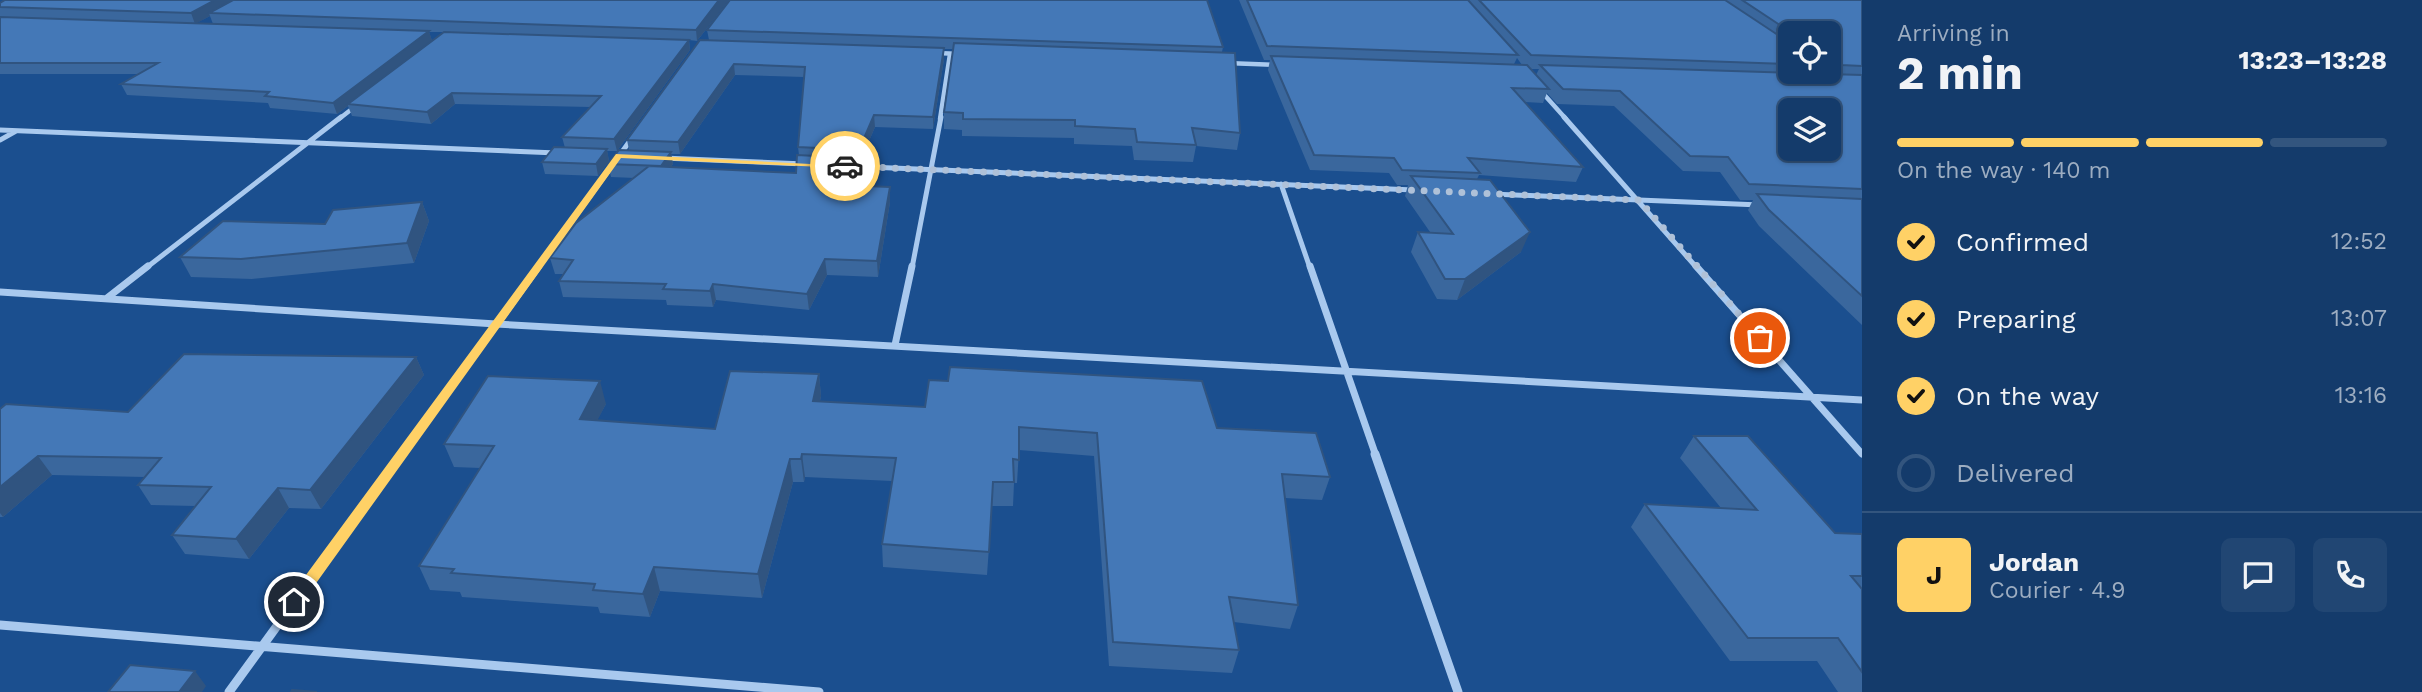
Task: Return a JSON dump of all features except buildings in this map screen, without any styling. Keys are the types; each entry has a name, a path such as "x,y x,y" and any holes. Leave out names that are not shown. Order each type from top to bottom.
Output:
{"street":[{"path":"1223,51 1227,63"},
{"path":"922,53 964,54"},
{"path":"895,345 933,170 950,54"},
{"path":"1213,63 1282,65"},
{"path":"1534,83 1862,454"},
{"path":"107,298 363,101"},
{"path":"0,130 565,153"},
{"path":"0,140 16,131"},
{"path":"229,692 635,134"},
{"path":"605,155 632,156"},
{"path":"660,158 810,164"},
{"path":"837,166 1419,190"},
{"path":"1281,184 1458,692"},
{"path":"1488,193 1764,206"},
{"path":"0,292 496,324 1862,400"},
{"path":"0,625 819,692"}],"way so far":[{"path":"845,166 1639,200 1760,338"}],"route":[{"path":"294,602 619,156 845,166"}]}
